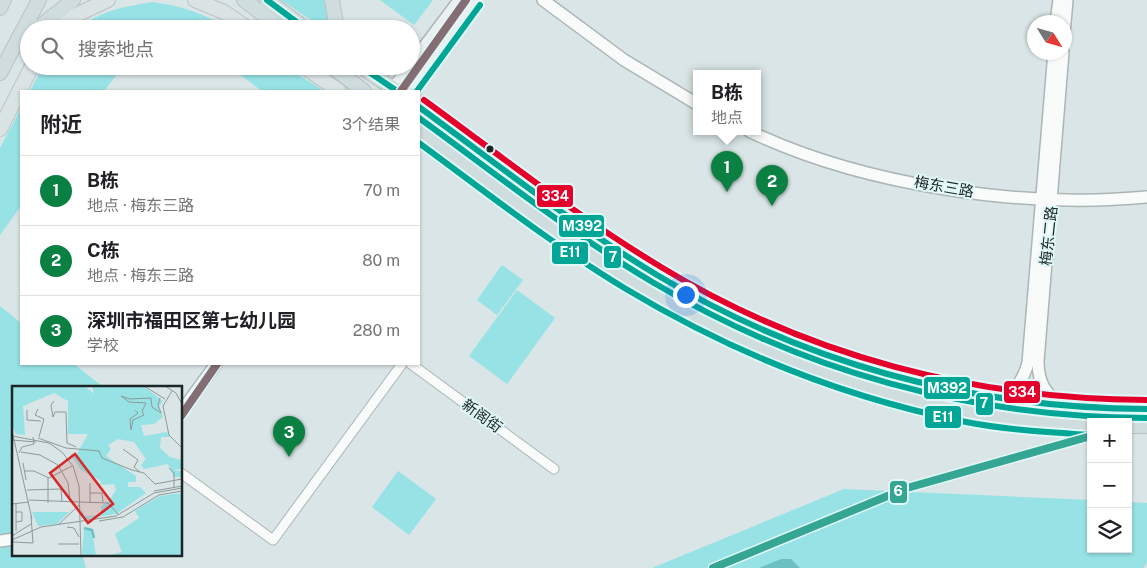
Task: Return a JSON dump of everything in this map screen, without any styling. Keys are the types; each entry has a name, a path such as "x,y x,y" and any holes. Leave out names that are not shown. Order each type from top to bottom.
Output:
{"highway":[{"path":"0,8 4,0"},
{"path":"28,20 39,0"},
{"path":"48,20 73,0"},
{"path":"244,0 270,20"},
{"path":"267,0 294,20"},
{"path":"332,0 336,20"},
{"path":"0,74 20,36"},
{"path":"0,74 20,49"},
{"path":"343,75 363,90"},
{"path":"374,75 399,90"},
{"path":"420,108 609,244 658,276 758,327 857,364 954,390 997,399 1065,407 1147,409"},
{"path":"420,133 630,281 722,333 847,384 920,404 988,417 1087,426"},
{"path":"1132,426 1147,426"}],"main road":[{"path":"69,20 108,0"},
{"path":"194,0 224,12 236,20"},
{"path":"420,54 460,0"},
{"path":"420,65 474,0"},
{"path":"0,129 28,75"},
{"path":"316,75 338,90"},
{"path":"399,90 406,75"},
{"path":"399,90 412,75"}],"street":[{"path":"543,0 632,65 693,102"},
{"path":"1057,15 1058,0"},
{"path":"1066,15 1067,0"},
{"name":"梅东二路","path":"1054,60 1038,373 1044,389 1065,407"},
{"name":"梅东二路","path":"997,399 1018,386 1028,363 1062,60"},
{"name":"梅东三路","path":"758,135 800,153 879,175 965,191 1047,199 1147,197"},
{"path":"182,411 215,365"},
{"path":"182,474 273,540 401,365"},
{"name":"新阁街","path":"412,365 554,469"}],"shaded area":[{"path":"281,0 330,0 333,20 311,20"},
{"path":"380,0 433,0 418,20 407,20"},
{"path":"153,2 192,11 212,20 91,20 123,8"},
{"path":"38,75 116,75 105,90 31,90"},
{"path":"240,75 299,75 322,90 261,90"},
{"path":"20,110 20,207 0,235 0,148"},
{"path":"502,265 523,280 497,315 477,300"},
{"path":"517,290 555,318 507,384 469,356"},
{"path":"0,306 20,322 20,365 75,365 102,386 12,386 12,556 83,556 86,568 0,568"},
{"path":"398,471 436,499 409,535 372,507"},
{"path":"844,489 1087,500 1087,553 1132,553 1132,502 1147,503 1147,563 1143,568 652,568"},
{"path":"781,559 791,559 800,568 759,568"}],"transit line":[{"name":"M392","path":"267,0 294,20"},
{"path":"420,64 466,0"},
{"name":"7","path":"418,90 480,5"},
{"name":"M392","path":"373,75 396,90"},
{"path":"402,90 412,75"},
{"name":"334","path":"424,100 541,186 630,248 717,299 775,326 834,348 895,367 957,381 1019,391 1083,398 1147,400"},
{"name":"M392","path":"420,108 536,194 626,256 714,307 772,334 832,357 893,375 955,390 1018,400 1082,407 1147,409"},
{"name":"7","path":"420,119 534,203 623,264 712,315 770,342 830,365 892,384 954,399 1017,409 1082,416 1147,418"},
{"name":"E11","path":"420,144 572,255 666,312 748,352 833,386 921,412 997,427 1087,435"},
{"path":"182,415 216,365"},
{"name":"6","path":"713,568 907,488 1087,437"}],"place":[{"name":"B栋","path":"727,192"},
{"name":"C栋","path":"772,206"},
{"name":"深圳市福田区第七幼儿园","path":"289,457"}]}
